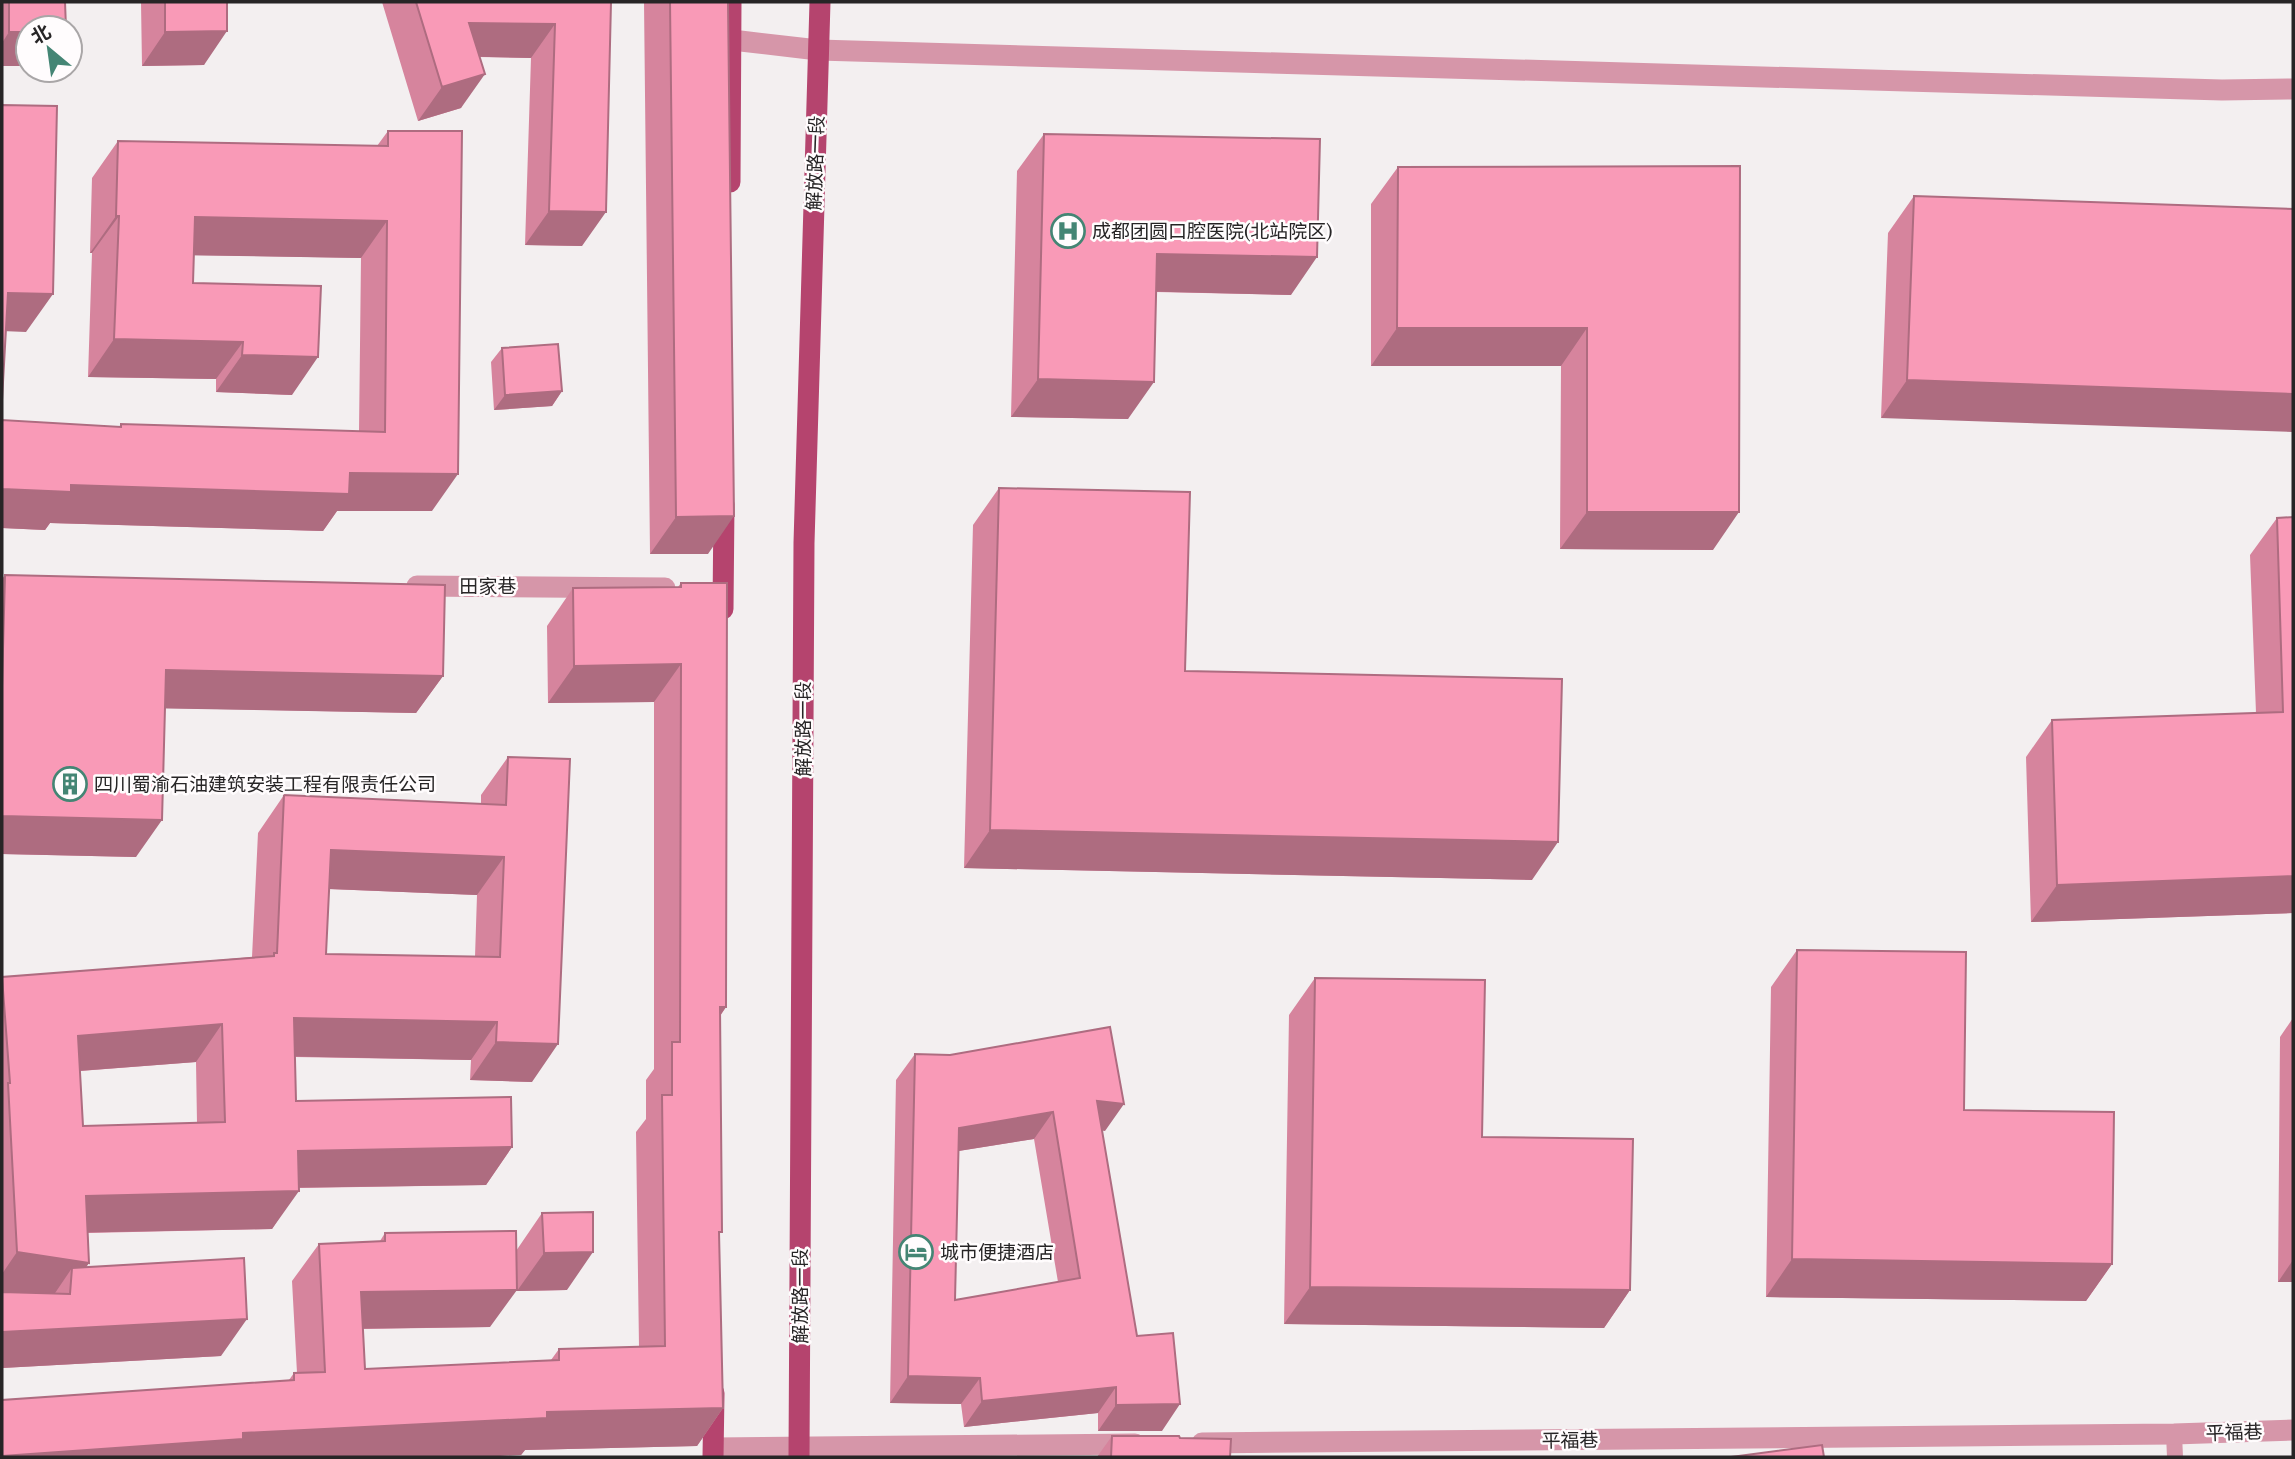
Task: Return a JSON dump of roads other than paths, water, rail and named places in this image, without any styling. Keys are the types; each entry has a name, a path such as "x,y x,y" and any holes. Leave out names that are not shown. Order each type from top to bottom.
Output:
{"main road":[{"path":"729,205 732,2"},
{"name":"解放路一段","path":"799,1452 804,543 820,2"},
{"path":"722,630 716,588 725,481"},
{"path":"714,1378 714,1452"}],"street":[{"path":"732,40 818,50 2194,90 2293,89"},
{"name":"田家巷","path":"390,585 681,588"},
{"name":"平福巷","path":"1188,1443 2174,1434 2293,1430"},
{"path":"714,1452 1160,1444"}],"lane":[{"path":"2174,1434 2175,1457"}],"place":[{"name":"成都团圆口腔医院(北站院区)","path":"1068,231"},
{"name":"四川蜀渝石油建筑安装工程有限责任公司","path":"70,784"},
{"name":"城市便捷酒店","path":"916,1252"}]}
